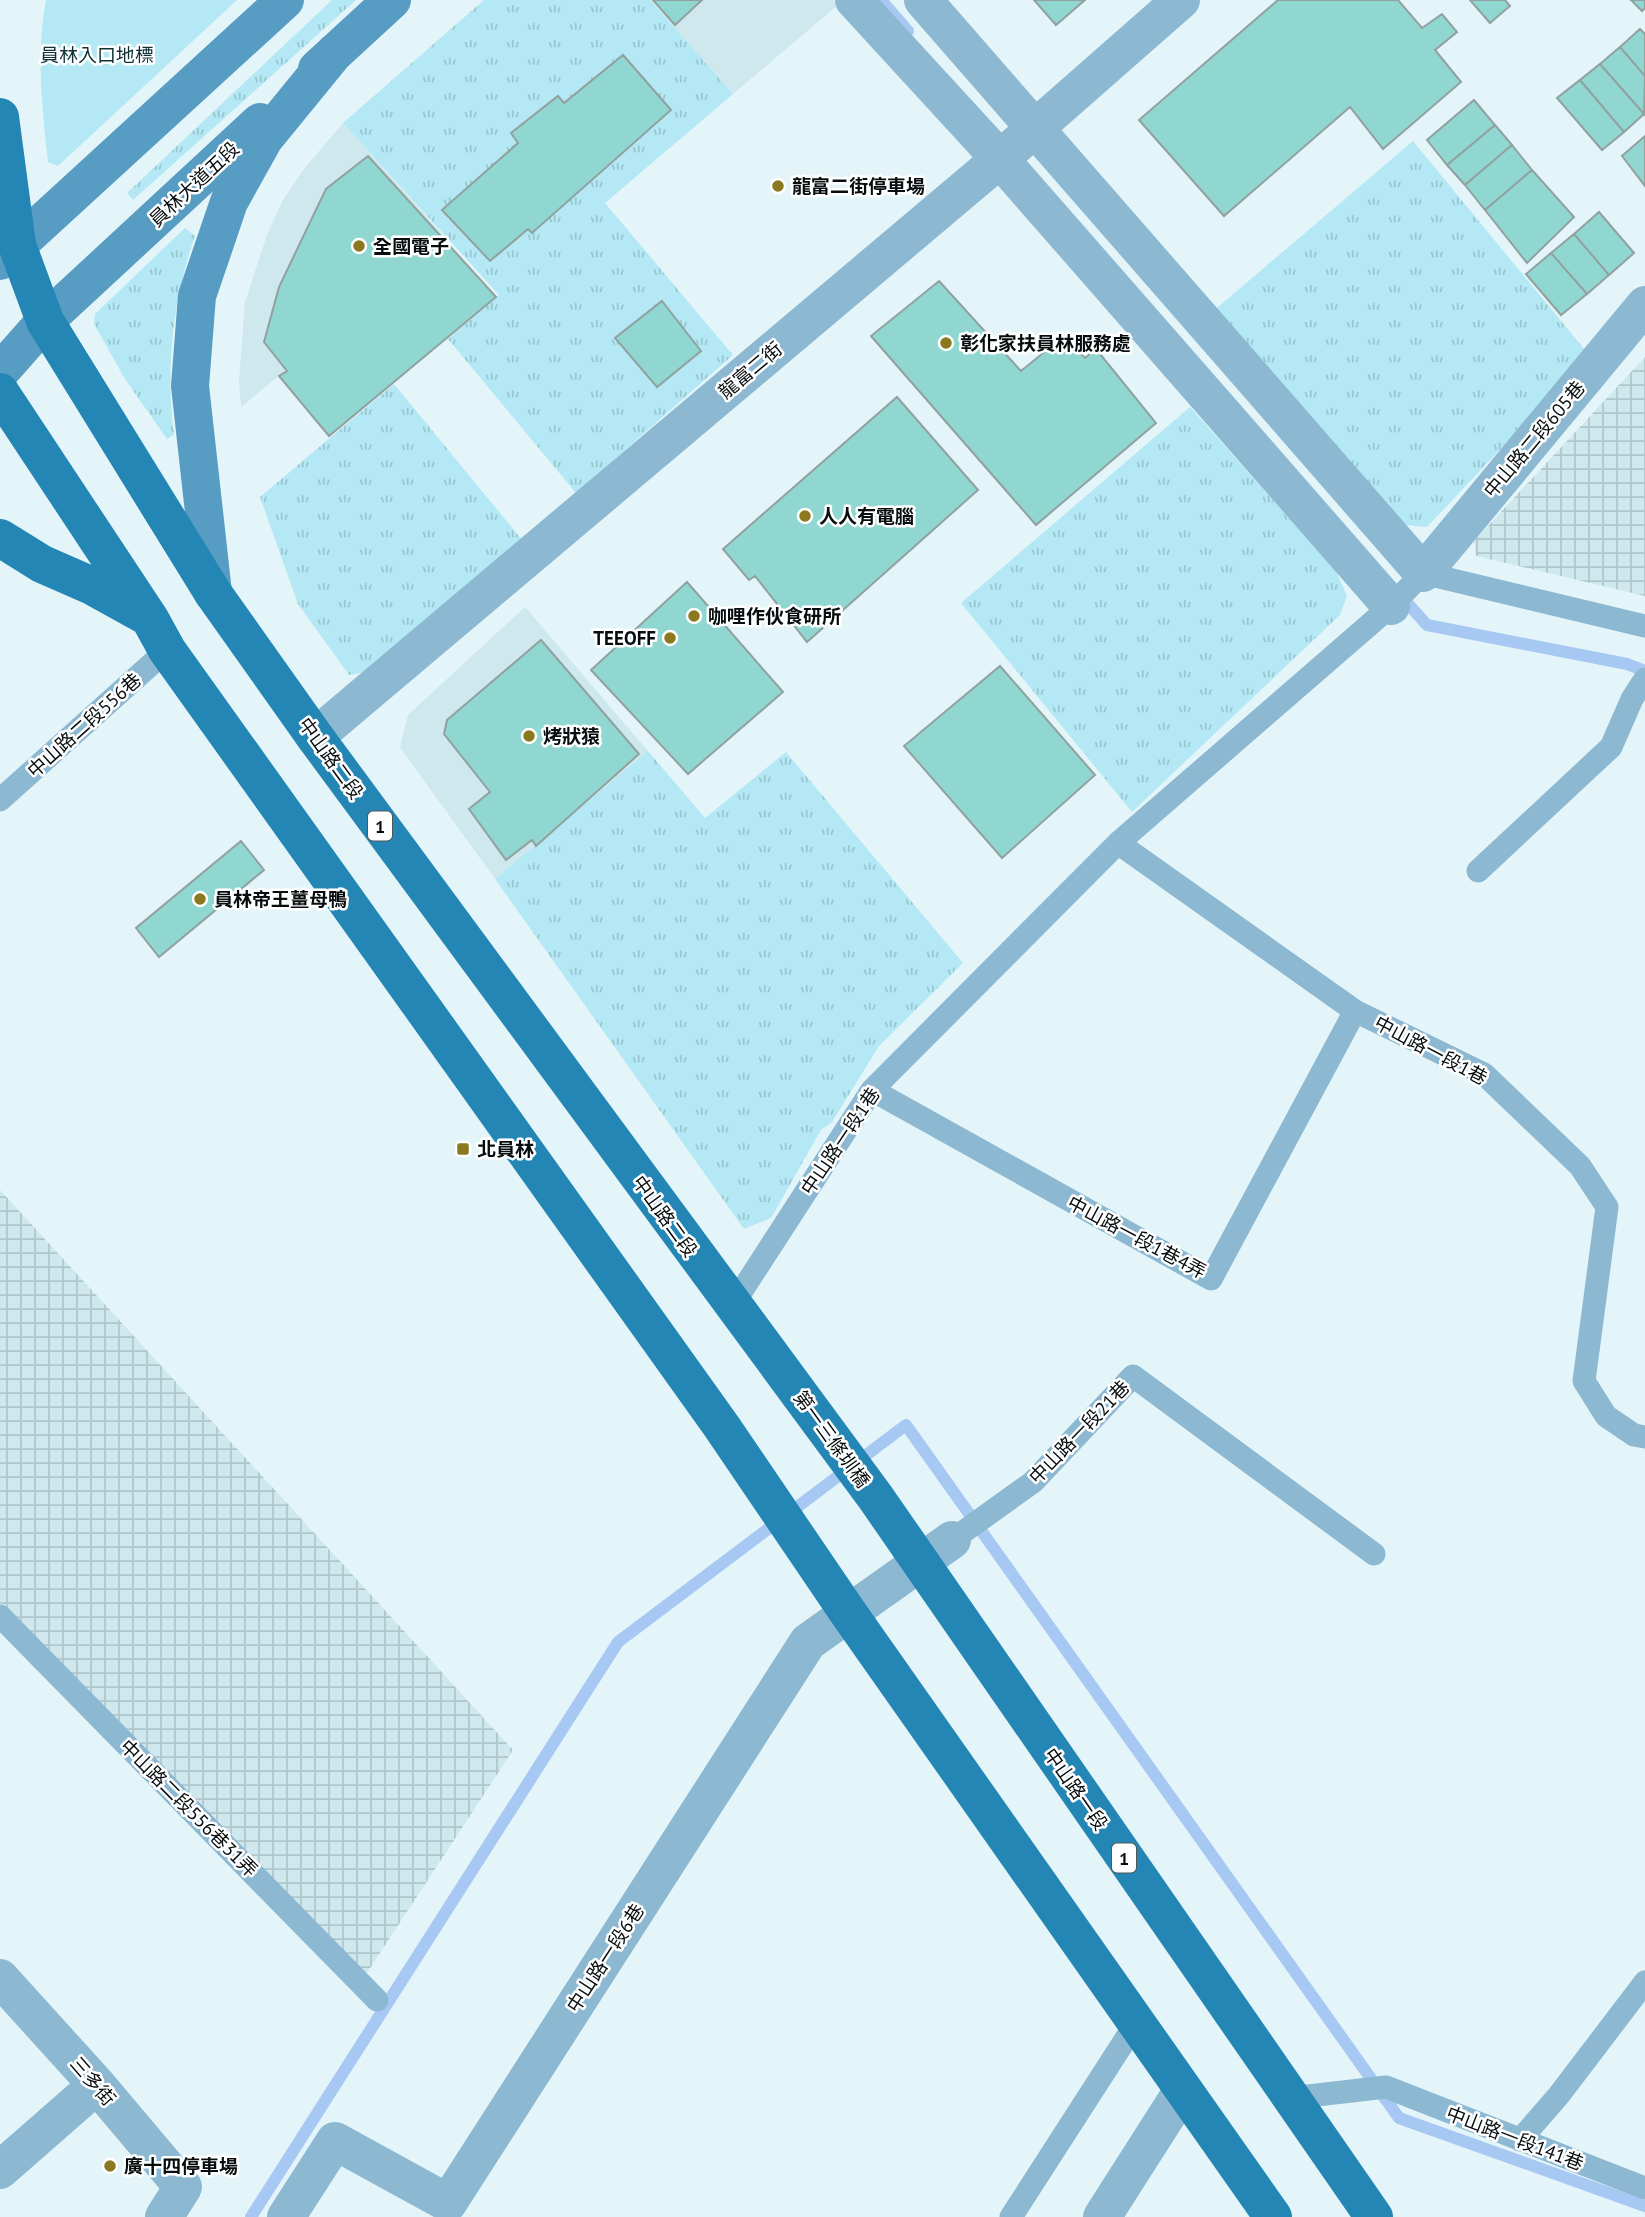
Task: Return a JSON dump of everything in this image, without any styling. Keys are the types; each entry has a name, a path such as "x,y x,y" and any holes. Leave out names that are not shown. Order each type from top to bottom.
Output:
{"main road":[{"path":"8,253 285,0"},
{"name":"員林大道五段","path":"0,372 45,321 392,0"},
{"path":"213,593 190,386 197,296 229,202 264,139 335,52"},
{"name":"1","path":"0,117 8,253"},
{"name":"中山路二段","path":"8,253 45,321 213,593 315,737 788,1380"},
{"path":"0,392 159,634 722,1427 849,1614 1273,2217"},
{"path":"0,538 42,564 90,585 159,634"},
{"name":"第一三條圳橋","path":"788,1380 876,1498"},
{"name":"中山路一段","path":"876,1498 919,1565 1374,2217"}],"street":[{"path":"855,0 1000,159 1391,606"},
{"path":"923,0 1423,573"},
{"name":"龍富二街","path":"315,737 1037,128 1181,0"},
{"name":"中山路二段605巷","path":"1423,573 1645,305"},
{"name":"中山路一段21巷","path":"919,1565 952,1540"},
{"name":"中山路一段6巷","path":"286,2217 335,2141 448,2203 808,1642 919,1565"},
{"name":"三多街","path":"0,1978 97,2084 174,2202"},
{"path":"0,2170 97,2084"},
{"path":"1102,2217 1183,2090"}],"lane":[{"name":"中山路一段1巷","path":"732,1306 872,1090 1118,843 1391,606 1423,573"},
{"path":"1423,573 1645,626"},
{"name":"中山路二段556巷","path":"0,800 159,634"},
{"path":"1478,871 1611,747 1632,699 1645,679"},
{"name":"中山路一段1巷","path":"1118,843 1355,1011 1484,1074 1580,1166 1607,1207 1584,1381 1605,1416 1634,1435 1645,1437"},
{"name":"中山路一段1巷4弄","path":"872,1090 1212,1279 1355,1011"},
{"name":"中山路一段21巷","path":"952,1540 1032,1482 1133,1376 1374,1554"},
{"name":"中山路二段556巷31弄","path":"0,1616 377,2000"},
{"path":"1520,2140 1559,2095 1645,1982"},
{"path":"1011,2217 1136,2023"},
{"name":"中山路一段141巷","path":"1291,2098 1386,2087 1645,2188"}],"shaded area":[{"path":"650,0 833,0 838,5 733,94"},
{"path":"343,123 446,238 241,407 239,380 245,302 267,235 283,200 303,170"},
{"path":"1645,357 1645,596 1476,556 1474,541"},
{"path":"525,607 648,751 495,879 400,747 408,715"},
{"path":"0,1190 513,1750 361,1982 0,1603"}],"green space":[{"name":"員林入口地標","path":"46,0 237,0 58,166 48,162 42,101 41,40"},
{"path":"332,0 356,0 133,200 127,193"},
{"path":"484,0 650,0 733,94 605,203 733,355 576,493 448,339 499,295 343,123"},
{"path":"1413,141 1589,355 1427,527 1394,524 1211,313"},
{"path":"185,228 195,236 176,309 170,385 174,435 167,439 125,379 94,324 95,314"},
{"path":"394,384 523,541 372,671 349,675 298,604 260,497"},
{"path":"1190,407 1336,571 1347,596 1340,615 1132,812 961,603"},
{"path":"648,751 705,818 786,752 963,963 879,1046 832,1122 821,1130 771,1218 744,1229 495,879"}],"building":[{"path":"653,0 702,0 675,25"},
{"path":"1034,0 1085,0 1056,25"},
{"path":"1278,0 1398,0 1422,28 1442,14 1457,32 1435,50 1461,82 1383,149 1350,107 1224,216 1139,120"},
{"path":"1470,0 1505,0 1510,6 1490,23"},
{"path":"1631,0 1645,0 1645,8 1642,11"},
{"path":"1640,29 1645,34 1645,76 1620,47"},
{"path":"1620,47 1645,76 1644,114 1600,64"},
{"path":"623,55 671,110 532,233 528,229 490,261 442,210 518,143 511,133 558,96 564,103"},
{"path":"1600,64 1644,114 1624,132 1580,80"},
{"path":"1580,80 1624,132 1602,150 1557,98"},
{"path":"1474,100 1495,125 1447,165 1427,140"},
{"path":"1495,125 1512,145 1465,185 1447,165"},
{"path":"1645,136 1645,186 1622,156"},
{"path":"1512,145 1532,170 1485,210 1465,185"},
{"path":"368,156 496,297 329,436 279,376 287,371 264,342 279,287 326,189"},
{"path":"1532,170 1574,217 1527,263 1485,210"},
{"path":"1599,212 1634,253 1609,275 1574,234"},
{"path":"1574,234 1609,275 1587,294 1551,253"},
{"path":"1551,253 1587,294 1561,315 1526,274"},
{"path":"939,281 1021,371 1064,336 1085,358 1096,349 1156,423 1036,525 871,336"},
{"path":"662,301 701,351 657,387 615,338"},
{"path":"897,397 978,490 807,642 755,576 749,580 723,549"},
{"path":"687,582 783,692 688,774 591,670"},
{"path":"541,640 639,754 536,846 532,840 506,860 469,809 490,792 444,734 447,720"},
{"path":"1000,666 1095,775 1002,858 904,746"},
{"name":"員林帝王薑母鴨","path":"241,841 264,870 159,957 136,928"}],"waterway":[{"path":"881,0 908,31"},
{"path":"1399,594 1427,625 1627,664 1645,671"},
{"path":"251,2217 618,1642 906,1425 1399,2118 1645,2206"}],"place":[{"name":"龍富二街停車場","path":"778,186"},
{"name":"全國電子","path":"359,246"},
{"name":"彰化家扶員林服務處","path":"946,343"},
{"name":"人人有電腦","path":"805,516"},
{"name":"咖哩作伙食研所","path":"694,616"},
{"name":"TEEOFF","path":"670,638"},
{"name":"烤狀猿","path":"529,736"},
{"name":"員林帝王薑母鴨","path":"200,899"},
{"name":"北員林","path":"463,1149"},
{"name":"廣十四停車場","path":"110,2166"}]}
